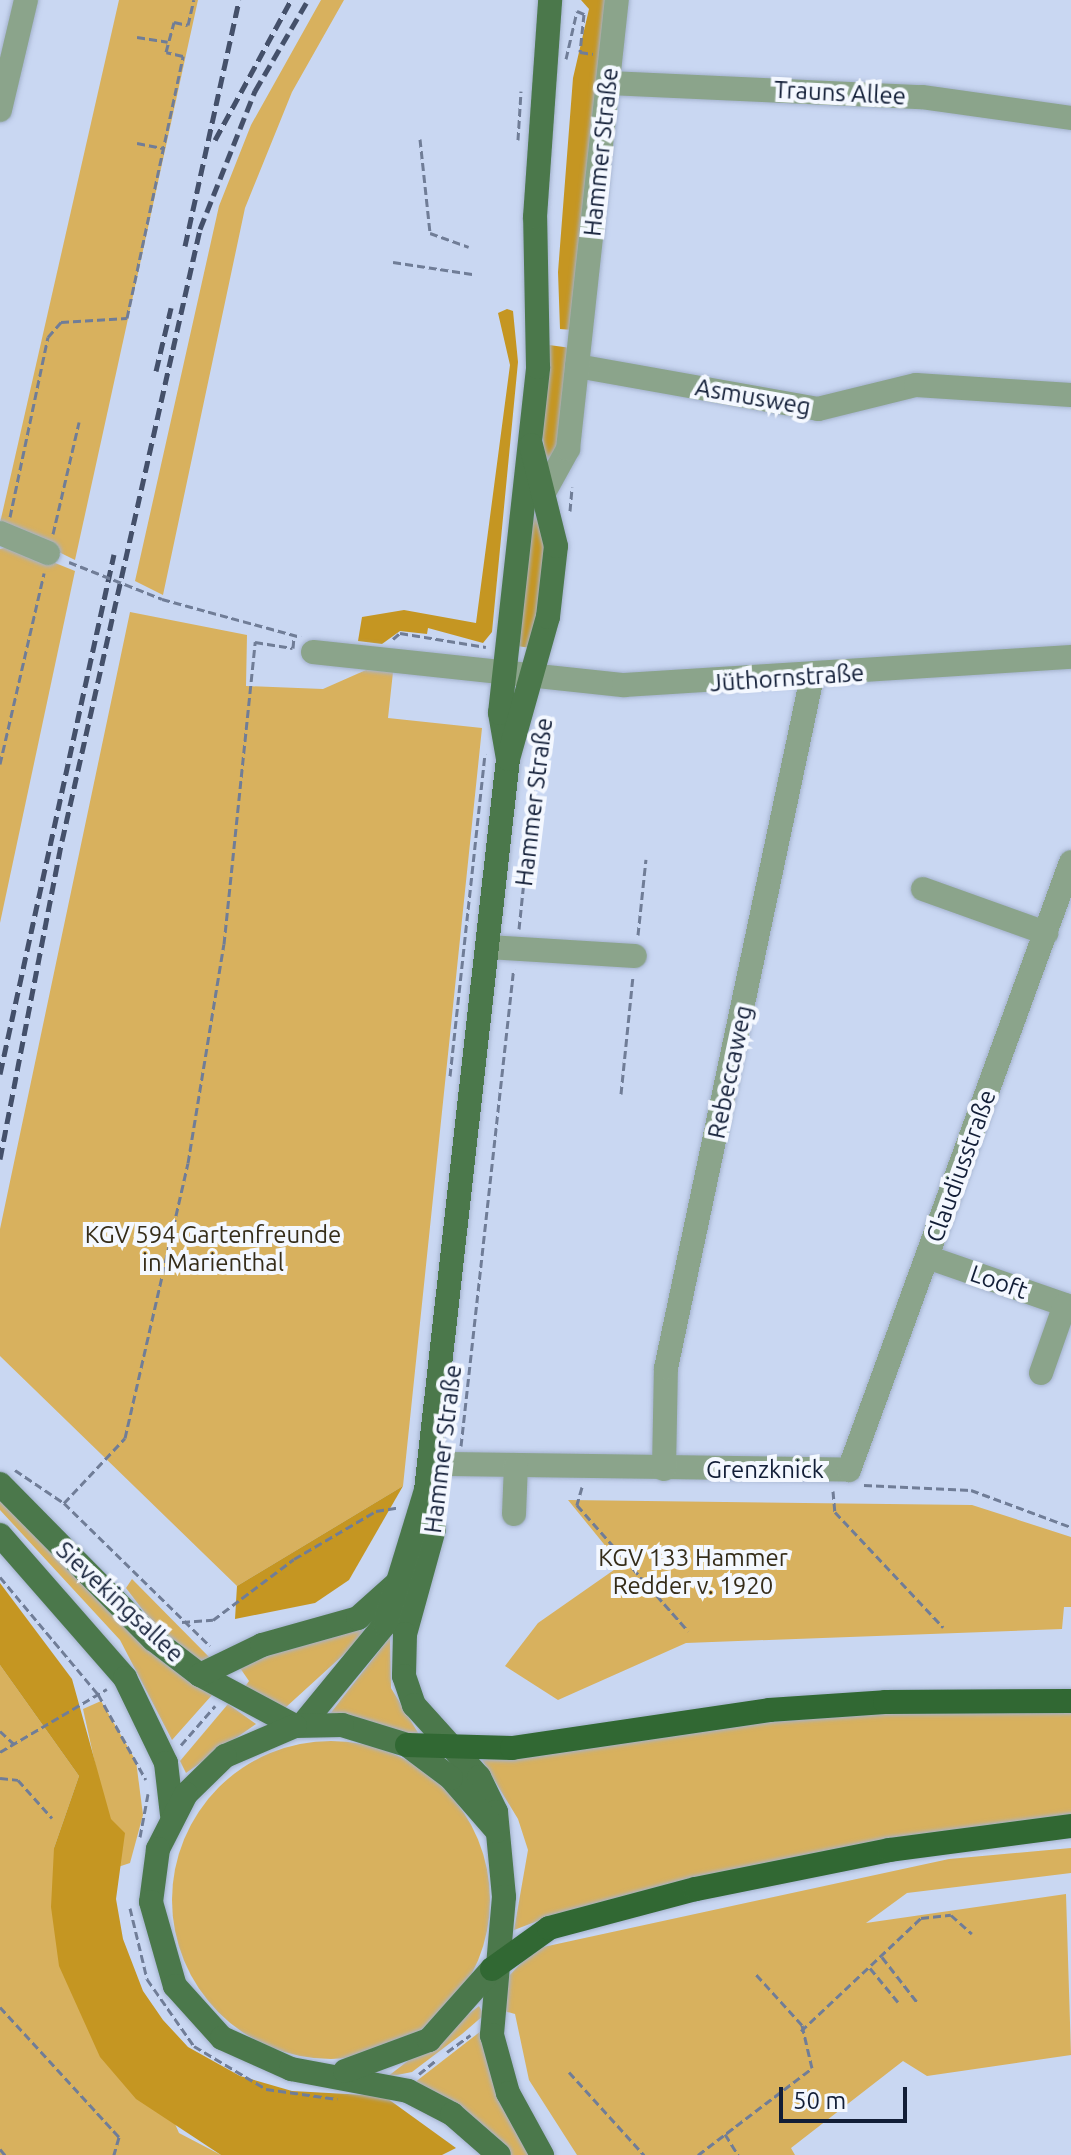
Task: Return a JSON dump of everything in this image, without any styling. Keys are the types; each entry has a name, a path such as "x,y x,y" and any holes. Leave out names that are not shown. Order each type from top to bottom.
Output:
{"highway":[{"path":"407,1745 454,1749 512,1748 769,1710 1071,1701"},
{"path":"492,1969 549,1928 696,1889 889,1850 1071,1826"}],"main road":[{"name":"Hammer Straße","path":"508,759 500,729 503,676 531,445 539,334 537,155 550,0"},
{"name":"Hammer Straße","path":"298,1726 376,1639 401,1580 426,1490 470,1061 480,1033 508,759 532,678 556,546 546,489 531,445"},
{"name":"Hammer Straße","path":"480,1033 485,1064 443,1464 403,1666 414,1705 488,1791 497,1831"},
{"name":"Sievekingsallee","path":"0,1484 153,1639 200,1675 298,1726 363,1729 407,1745 451,1778 497,1831"},
{"name":"Sievekingsallee","path":"0,1535 125,1678 170,1773 172,1817 151,1902 175,1986 237,2048 291,2069 330,2073 420,2096 499,2155"},
{"path":"200,1675 262,1645 358,1618 401,1580"},
{"name":"Sievekingsallee","path":"172,1817 225,1756 298,1726"},
{"path":"497,1831 504,1897 492,1969 500,2072 542,2155"},
{"name":"Sievekingsallee","path":"330,2073 378,2064 429,2040 492,1969"}],"street":[{"path":"0,110 26,0"},
{"name":"Hammer Straße","path":"546,489 568,449 617,0"},
{"name":"Trauns Allee","path":"609,83 922,97 1071,118"},
{"name":"Asmusweg","path":"577,366 818,409 916,385 1071,395"},
{"path":"3,535 58,558"},
{"path":"313,652 503,676"},
{"name":"Jüthornstraße","path":"503,676 678,685 1071,657"},
{"name":"Rebeccaweg","path":"664,1469 666,1368 812,677"},
{"name":"Claudiusstraße","path":"849,1470 1071,862"},
{"path":"923,889 1046,933"},
{"path":"488,947 635,956"},
{"name":"Looft","path":"927,1257 1068,1306"},
{"path":"1041,1373 1068,1306"},
{"name":"Grenzknick","path":"443,1464 849,1470"},
{"path":"514,1514 516,1465"}],"path":[{"path":"3,535 48,337 61,322 127,318 183,56 166,52 168,42 174,22 188,25 194,0"},
{"path":"562,66 577,11 584,14 580,52 611,57"},
{"path":"137,37 168,42"},
{"path":"420,139 430,233 469,247"},
{"path":"137,143 163,148"},
{"path":"393,262 472,274"},
{"path":"0,764 58,558 79,422"},
{"path":"58,558 162,599 294,636 293,648 255,642 224,944 188,1163 125,1438 64,1503"},
{"name":"Hammer Straße","path":"463,1435 540,720"},
{"path":"0,1465 24,1472 64,1503 181,1622 211,1646 219,1643"},
{"name":"Grenzknick","path":"849,1470 857,1485 971,1490 1071,1527"},
{"path":"582,1487 577,1505 688,1631"},
{"path":"833,1491 835,1512 943,1627"},
{"path":"181,1622 213,1620 308,1551 376,1511 408,1506 405,1513"},
{"path":"0,1577 98,1694 148,1787"},
{"path":"0,1752 125,1678"},
{"path":"176,1750 220,1699"},
{"path":"0,1731 14,1744"},
{"path":"0,1778 18,1780 52,1818"},
{"path":"801,2031 921,1918 951,1915 972,1934"},
{"path":"882,1957 917,2002"},
{"path":"870,1968 898,2002"},
{"path":"698,2155 812,2068 801,2031 754,1972"},
{"path":"0,2007 119,2137 114,2155"},
{"path":"569,2072 644,2155"},
{"path":"725,2134 738,2155"},
{"path":"0,2149 5,2155"}],"green space":[{"path":"119,0 198,0 75,560 0,523"},
{"path":"321,0 344,0 292,92 245,208 163,595 135,581 219,206 251,125"},
{"path":"13,546 75,571 0,923 0,549"},
{"name":"KGV 594 Gartenfreunde in Marienthal","path":"130,612 247,635 246,686 323,689 366,670 393,672 388,718 482,728 403,1486 237,1586 0,1356 0,1229"},
{"path":"0,1496 212,1695 172,1740 120,1640 0,1510"},
{"name":"KGV 133 Hammer Redder v. 1920","path":"568,1500 972,1505 1071,1537 1071,1607 1064,1607 1062,1629 686,1643 558,1700 505,1666 538,1623 621,1565"},
{"path":"132,1579 214,1662 201,1663 155,1626 126,1588"},
{"path":"360,1624 364,1630 352,1647 285,1708 244,1688 249,1681 238,1665"},
{"path":"390,1637 391,1688 420,1736 329,1715"},
{"path":"0,1665 79,1776 54,1848 179,2133 221,2155 0,2155"},
{"path":"101,1701 136,1761 143,1815 130,1863 118,1867 83,1709"},
{"path":"228,1704 256,1724 186,1773 180,1761"},
{"path":"899,1712 1071,1712 1071,1816 543,1919 514,1930 528,1850 518,1819 482,1760 733,1725"},
{"path":"331,1741 362,1744 392,1753 432,1777 454,1799 478,1839 487,1869 490,1900 487,1931 478,1961 454,2001 432,2023 392,2047 362,2056 331,2059 300,2056 270,2047 230,2023 208,2001 184,1961 175,1931 172,1900 175,1869 184,1839 208,1799 230,1777 270,1753 300,1744"},
{"path":"1071,1848 1071,1873 907,1893 866,1923 1066,1894 1071,2055 927,2076 903,2061 791,2148 795,2155 577,2155 529,2080 515,2014 504,2011 507,1978 534,1949 949,1859"},
{"path":"479,2006 484,2015 462,2034 412,2072 387,2077"},
{"path":"481,2031 532,2155 509,2155 414,2083"}],"shaded area":[{"path":"581,0 609,0 573,330 560,329 558,272 573,78 589,9"},
{"path":"507,309 513,311 518,362 492,632 483,643 428,628 427,634 400,631 382,644 358,641 362,617 404,610 476,623 510,365 498,313"},
{"path":"549,345 571,348 563,435 547,471 542,431"},
{"path":"532,494 551,537 531,648 517,646"},
{"path":"403,1486 349,1580 315,1603 235,1619 237,1586"},
{"path":"0,1583 72,1679 111,1819 125,1833 116,1899 123,1939 143,1991 163,2020 188,2047 240,2076 292,2091 384,2096 456,2148 442,2155 221,2155 136,2099 100,2057 59,1966 51,1907 54,1848 79,1776 0,1665"}],"railway":[{"path":"185,246 239,0"},
{"path":"215,140 291,0"},
{"path":"0,1159 62,841 200,229 255,91 308,0"},
{"path":"156,371 171,308"},
{"path":"0,1074 114,554"}]}
